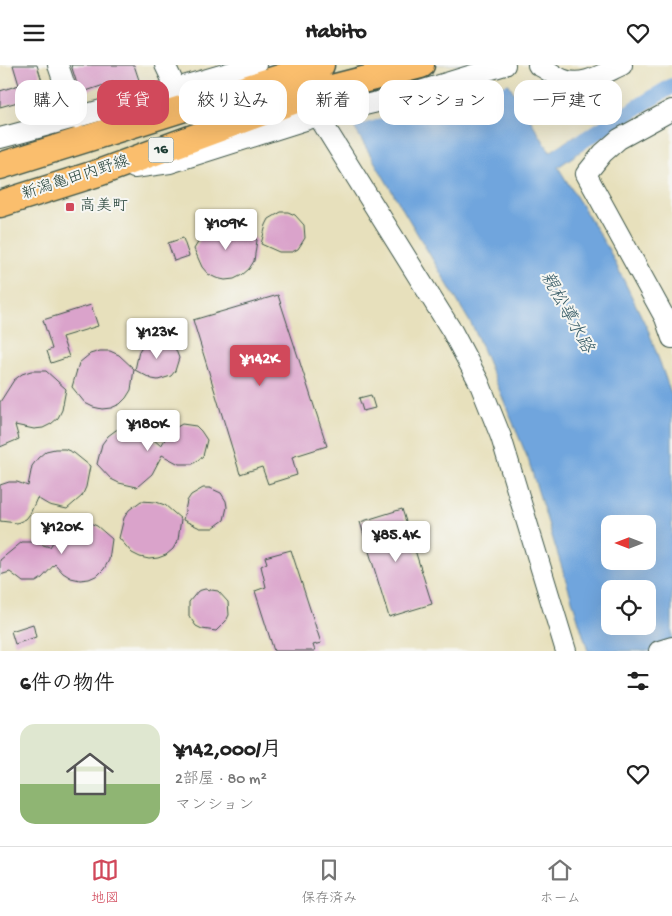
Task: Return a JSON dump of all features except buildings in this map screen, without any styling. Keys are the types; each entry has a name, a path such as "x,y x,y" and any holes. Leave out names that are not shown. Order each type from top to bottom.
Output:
{"main road":[{"name":"16","path":"360,80 408,67"},
{"name":"16","path":"0,166 297,96"},
{"name":"新潟亀田内野線","path":"0,204 102,172 297,100"}],"street":[{"path":"58,65 63,80"},
{"path":"166,65 176,88"},
{"path":"87,116 256,65"},
{"path":"369,93 407,95 505,65"},
{"path":"538,65 563,80 572,82 582,82 591,79 622,65"},
{"path":"672,110 619,139 603,153 586,174 665,318 672,338"},
{"path":"0,138 52,125"},
{"path":"339,125 479,382 500,437 566,651"},
{"path":"659,651 672,647"}],"water":[{"name":"親松導水路","path":"317,65 497,65 514,93 514,125 534,125 550,152 576,135 584,149 558,167 609,250 649,332 672,396 672,651 588,651 528,459 474,329 353,125 369,125 369,80 326,80"}],"pier":[{"path":"314,65 500,65 511,83 504,85 504,80 379,80 379,119 369,122 369,80 323,80"}],"waterway":[{"path":"561,154 672,86"}],"place":[{"name":"高美町","path":"70,207"}]}
